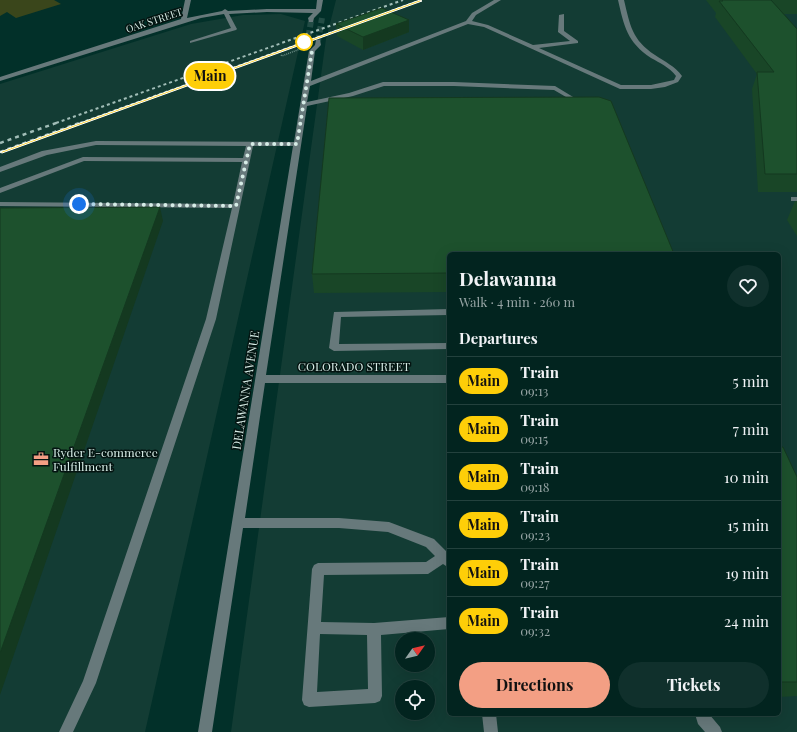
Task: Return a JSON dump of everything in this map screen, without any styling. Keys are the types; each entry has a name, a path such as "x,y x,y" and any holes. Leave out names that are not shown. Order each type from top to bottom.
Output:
{"street":[{"path":"184,20 188,0"},
{"path":"311,21 318,11 320,0"},
{"path":"306,85 468,22 474,14 498,0"},
{"path":"468,22 486,26 620,87 651,87 665,85 676,81 679,76 674,69 644,50 636,43 628,28 621,0"},
{"path":"192,42 234,29 226,11"},
{"name":"OAK STREET","path":"0,79 184,20 226,11 318,11"},
{"path":"318,11 322,18"},
{"path":"533,47 576,42 561,32 562,15"},
{"name":"DELAWANNA AVENUE","path":"205,732 303,105 309,48 318,45 318,41"},
{"path":"303,105 351,95 383,84 454,84 555,88 575,101 588,106"},
{"path":"0,170 45,153 96,143 297,144"},
{"path":"66,732 89,684 211,319 250,144"},
{"path":"0,191 83,160 247,160"},
{"path":"0,204 236,206"},
{"path":"447,312 337,314 334,348 447,346"},
{"name":"COLORADO STREET","path":"260,379 447,379"},
{"path":"238,522 339,523 389,527 430,543 447,560 428,568 318,569 309,700 375,696 374,629"},
{"path":"315,628 374,629 447,623"},
{"path":"489,716 491,732"},
{"path":"702,716 703,719 715,732"}],"path":[{"path":"280,55 282,56 301,49"}],"shaded area":[{"path":"336,0 797,0 797,732 231,732 326,39"},
{"path":"281,14 305,21 145,732 0,732 0,84 191,24 243,15"}],"green space":[{"path":"0,0 54,0 61,4 16,18 7,12 0,16"}],"building":[{"path":"722,0 771,0 797,29 797,174 765,174 757,72 774,72 719,1 723,1"},
{"path":"382,8 409,20 363,37 336,24"},
{"path":"599,97 611,101 673,252 447,252 447,273 312,274 329,98"},
{"name":"Ryder E-commerce Fulfillment","path":"160,207 0,653 0,208"},
{"path":"781,447 783,447 797,477 797,682 781,682"}],"tunnel":[{"path":"318,41 322,18"},
{"path":"307,45 311,21"}],"railway":[{"path":"56,123 403,0"},
{"path":"380,15 421,0"},
{"path":"80,123 346,27"},
{"path":"0,143 59,122"},
{"path":"0,152 82,122"}],"train":[{"name":"Main","path":"0,152 420,0"}],"place":[{"name":"Ryder E-commerce Fulfillment","path":"41,459"}],"route":[{"path":"79,204 236,206 250,144 297,144 312,51 304,42"}]}
